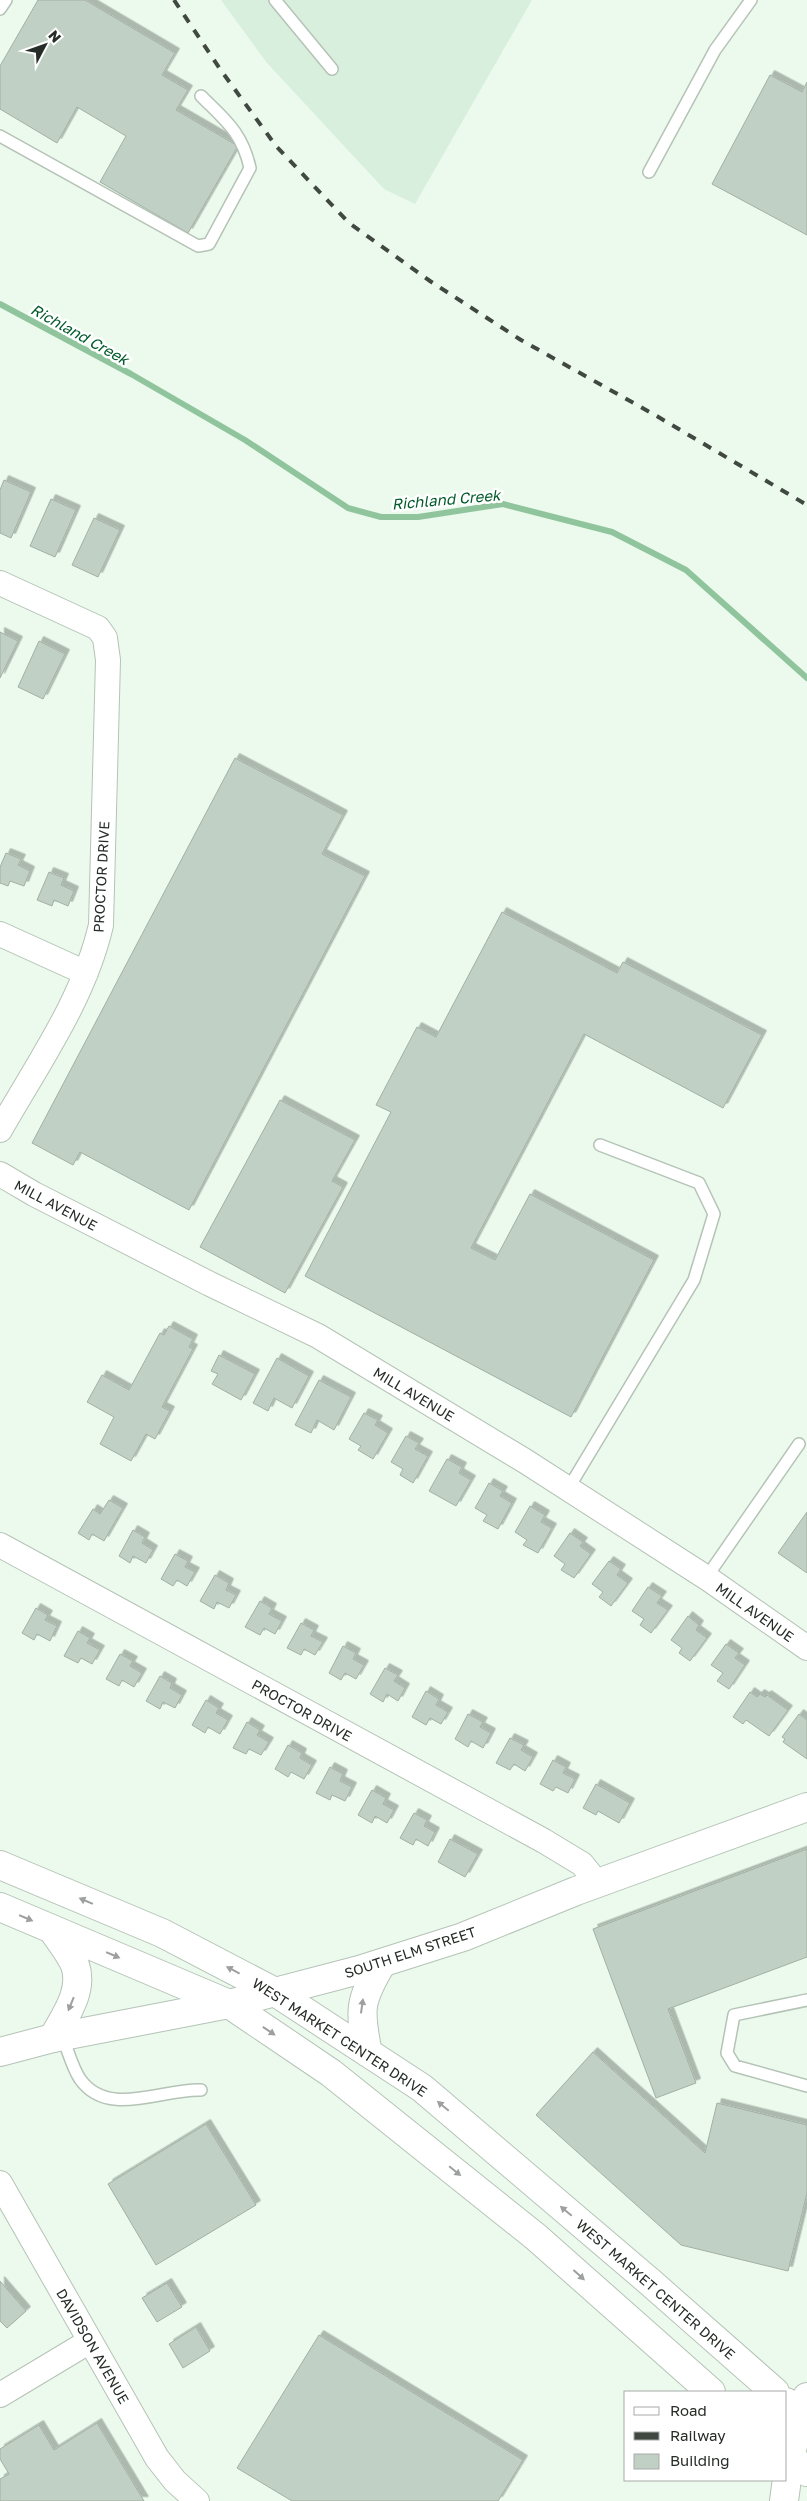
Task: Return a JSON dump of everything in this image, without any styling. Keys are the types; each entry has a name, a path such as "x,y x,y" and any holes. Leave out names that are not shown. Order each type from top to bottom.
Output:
{"main road":[{"name":"SOUTH ELM STREET","path":"0,2052 58,2037 228,2004 382,1963 463,1937 598,1884 807,1807"},
{"name":"WEST MARKET CENTER DRIVE","path":"0,1866 162,1933 275,1992 422,2088 650,2282 774,2391"},
{"path":"0,1907 228,2004 331,2073 448,2164 536,2237 710,2391"},
{"path":"52,1929 75,1965 77,1984 72,2004 58,2037"},
{"path":"368,2053 361,2018 363,1998 382,1963"},
{"path":"784,2501 794,2460 800,2408"}],"street":[{"name":"PROCTOR DRIVE","path":"0,583 98,628 105,638 108,660 102,925 96,949 77,994 0,1130"},
{"path":"0,934 86,973"},
{"name":"MILL AVENUE","path":"0,1174 34,1194 201,1280 318,1336 568,1488 706,1578 807,1648"},
{"name":"PROCTOR DRIVE","path":"0,1545 544,1841 582,1864 598,1884"},
{"name":"DAVIDSON AVENUE","path":"0,2184 157,2458 175,2481 197,2501"},
{"path":"0,2395 90,2341"}],"lane":[{"path":"0,9 6,0"},
{"path":"276,0 332,69"},
{"path":"649,172 715,50 752,0"},
{"path":"0,136 198,246 208,244 250,168 245,147 236,133 201,96"},
{"path":"568,1488 694,1280 714,1214 700,1183 600,1145"},
{"path":"706,1578 799,1444"},
{"path":"807,2000 734,2015 727,2053 735,2066 807,2086"},
{"path":"58,2037 79,2078 89,2090 100,2097 125,2100 150,2098 179,2090 201,2090"}],"shaded area":[{"path":"221,0 532,0 415,204 384,189 267,63"}],"building":[{"path":"38,0 85,0 175,53 162,75 188,90 176,110 238,146 188,233 100,182 126,136 77,107 57,143 0,109 0,66"},
{"path":"770,75 802,92 807,82 807,235 712,184"},
{"path":"4,480 31,492 11,538 0,533 0,490"},
{"path":"51,499 76,510 55,557 30,546"},
{"path":"94,518 120,530 98,577 72,565"},
{"path":"0,632 18,641 0,678"},
{"path":"39,641 65,654 43,699 18,687"},
{"path":"235,758 343,815 322,854 365,876 189,1210 80,1152 73,1165 32,1143"},
{"path":"6,853 21,859 18,865 30,871 24,886 10,881 8,886 0,883 0,867"},
{"path":"49,872 64,878 61,885 74,891 68,906 54,900 52,906 37,900"},
{"path":"502,912 617,973 623,962 762,1035 723,1108 584,1034 471,1248 495,1260 530,1194 654,1260 571,1417 305,1276 391,1112 376,1105 417,1027 436,1037"},
{"path":"280,1100 355,1140 332,1181 343,1187 285,1293 200,1247"},
{"path":"169,1326 193,1339 189,1347 193,1349 162,1407 170,1411 155,1439 146,1434 131,1461 100,1444 114,1417 87,1402 102,1375 129,1390 160,1333 164,1335"},
{"path":"219,1355 255,1374 241,1400 212,1384 218,1374 211,1371"},
{"path":"277,1358 309,1376 292,1408 274,1398 268,1411 253,1403"},
{"path":"319,1380 351,1397 334,1430 317,1420 311,1433 295,1425"},
{"path":"364,1413 378,1420 375,1425 388,1433 373,1459 358,1450 361,1446 349,1439"},
{"path":"406,1436 419,1443 415,1449 428,1456 413,1483 400,1475 403,1469 391,1462"},
{"path":"447,1459 462,1467 459,1473 471,1480 456,1506 429,1491"},
{"path":"489,1483 503,1491 500,1496 512,1503 498,1529 483,1521 487,1515 475,1508"},
{"path":"109,1500 123,1508 104,1541 92,1534 89,1540 78,1533 93,1509 100,1514"},
{"path":"530,1506 545,1515 541,1522 552,1528 538,1553 523,1545 527,1540 515,1532"},
{"path":"807,1512 807,1573 778,1553"},
{"path":"133,1530 145,1537 142,1543 153,1550 146,1563 133,1556 130,1563 119,1556"},
{"path":"570,1533 583,1542 580,1546 591,1554 574,1578 561,1570 565,1564 554,1556"},
{"path":"175,1554 188,1561 185,1567 195,1572 187,1586 177,1580 173,1586 161,1579"},
{"path":"609,1561 621,1569 617,1575 628,1583 611,1606 599,1597 603,1592 592,1584"},
{"path":"215,1575 229,1583 226,1590 236,1595 229,1608 217,1602 214,1609 200,1601"},
{"path":"648,1587 662,1596 657,1603 668,1610 651,1633 640,1625 644,1619 632,1611"},
{"path":"260,1601 272,1608 269,1614 282,1621 275,1634 264,1628 260,1635 245,1627"},
{"path":"36,1608 48,1615 45,1620 57,1626 50,1641 37,1634 34,1640 22,1633"},
{"path":"688,1616 699,1625 696,1630 707,1638 690,1661 679,1653 682,1648 671,1640"},
{"path":"301,1623 314,1630 311,1636 323,1642 315,1655 304,1649 301,1655 287,1648"},
{"path":"78,1631 90,1638 87,1643 100,1650 92,1664 81,1658 78,1663 64,1656"},
{"path":"726,1644 739,1653 735,1658 745,1665 729,1689 717,1681 723,1673 711,1665"},
{"path":"343,1646 356,1653 353,1659 364,1665 356,1679 345,1673 341,1680 329,1673"},
{"path":"120,1654 133,1661 130,1666 142,1673 134,1687 122,1680 119,1686 106,1679"},
{"path":"385,1668 398,1675 394,1681 405,1688 398,1701 387,1694 383,1702 370,1694"},
{"path":"160,1676 172,1683 170,1688 182,1695 175,1708 163,1702 160,1709 146,1701"},
{"path":"426,1691 439,1699 436,1705 448,1712 441,1724 430,1718 426,1725 412,1717"},
{"path":"750,1692 757,1697 760,1694 765,1697 767,1695 788,1710 769,1736 746,1720 743,1724 733,1717"},
{"path":"206,1700 219,1708 216,1713 228,1720 220,1734 208,1727 205,1733 192,1725"},
{"path":"468,1714 483,1722 480,1727 491,1733 483,1748 471,1741 468,1747 455,1739"},
{"path":"799,1714 807,1720 807,1759 783,1742 785,1739 782,1737"},
{"path":"247,1722 260,1730 257,1735 269,1742 261,1755 249,1749 246,1754 233,1748"},
{"path":"510,1738 524,1745 521,1750 533,1757 525,1771 514,1764 510,1770 496,1763"},
{"path":"288,1745 302,1753 300,1758 312,1765 304,1779 291,1772 288,1777 275,1769"},
{"path":"553,1760 566,1767 563,1773 575,1779 568,1793 556,1787 553,1791 540,1784"},
{"path":"330,1767 343,1774 340,1781 352,1787 345,1801 332,1795 330,1800 316,1793"},
{"path":"596,1784 630,1803 619,1823 598,1811 596,1815 583,1808"},
{"path":"372,1790 386,1798 383,1804 394,1810 387,1823 375,1816 372,1823 358,1815"},
{"path":"414,1813 427,1820 424,1826 435,1832 428,1846 416,1839 413,1845 400,1838"},
{"path":"450,1839 478,1854 465,1877 438,1862"},
{"path":"807,1849 807,1957 668,2009 696,2083 656,2098 593,1929"},
{"path":"593,2052 705,2153 717,2103 807,2125 807,2193 788,2271 681,2245 536,2115"},
{"path":"206,2124 256,2205 156,2265 108,2184"},
{"path":"0,2281 26,2311 7,2328 0,2321"},
{"path":"167,2283 182,2307 157,2322 142,2298"},
{"path":"196,2327 210,2351 183,2368 169,2344"},
{"path":"319,2335 523,2460 498,2501 292,2501 237,2468"},
{"path":"97,2423 144,2501 0,2501 0,2479 9,2474 0,2459 0,2449 39,2425 54,2450"}],"waterway":[{"name":"Richland Creek","path":"0,304 131,374 245,440 348,508 381,517 418,517 503,504 612,532 686,570 807,678"}],"railway":[{"path":"174,0 220,69 276,146 349,223 430,281 521,340 655,415 807,505"}]}
